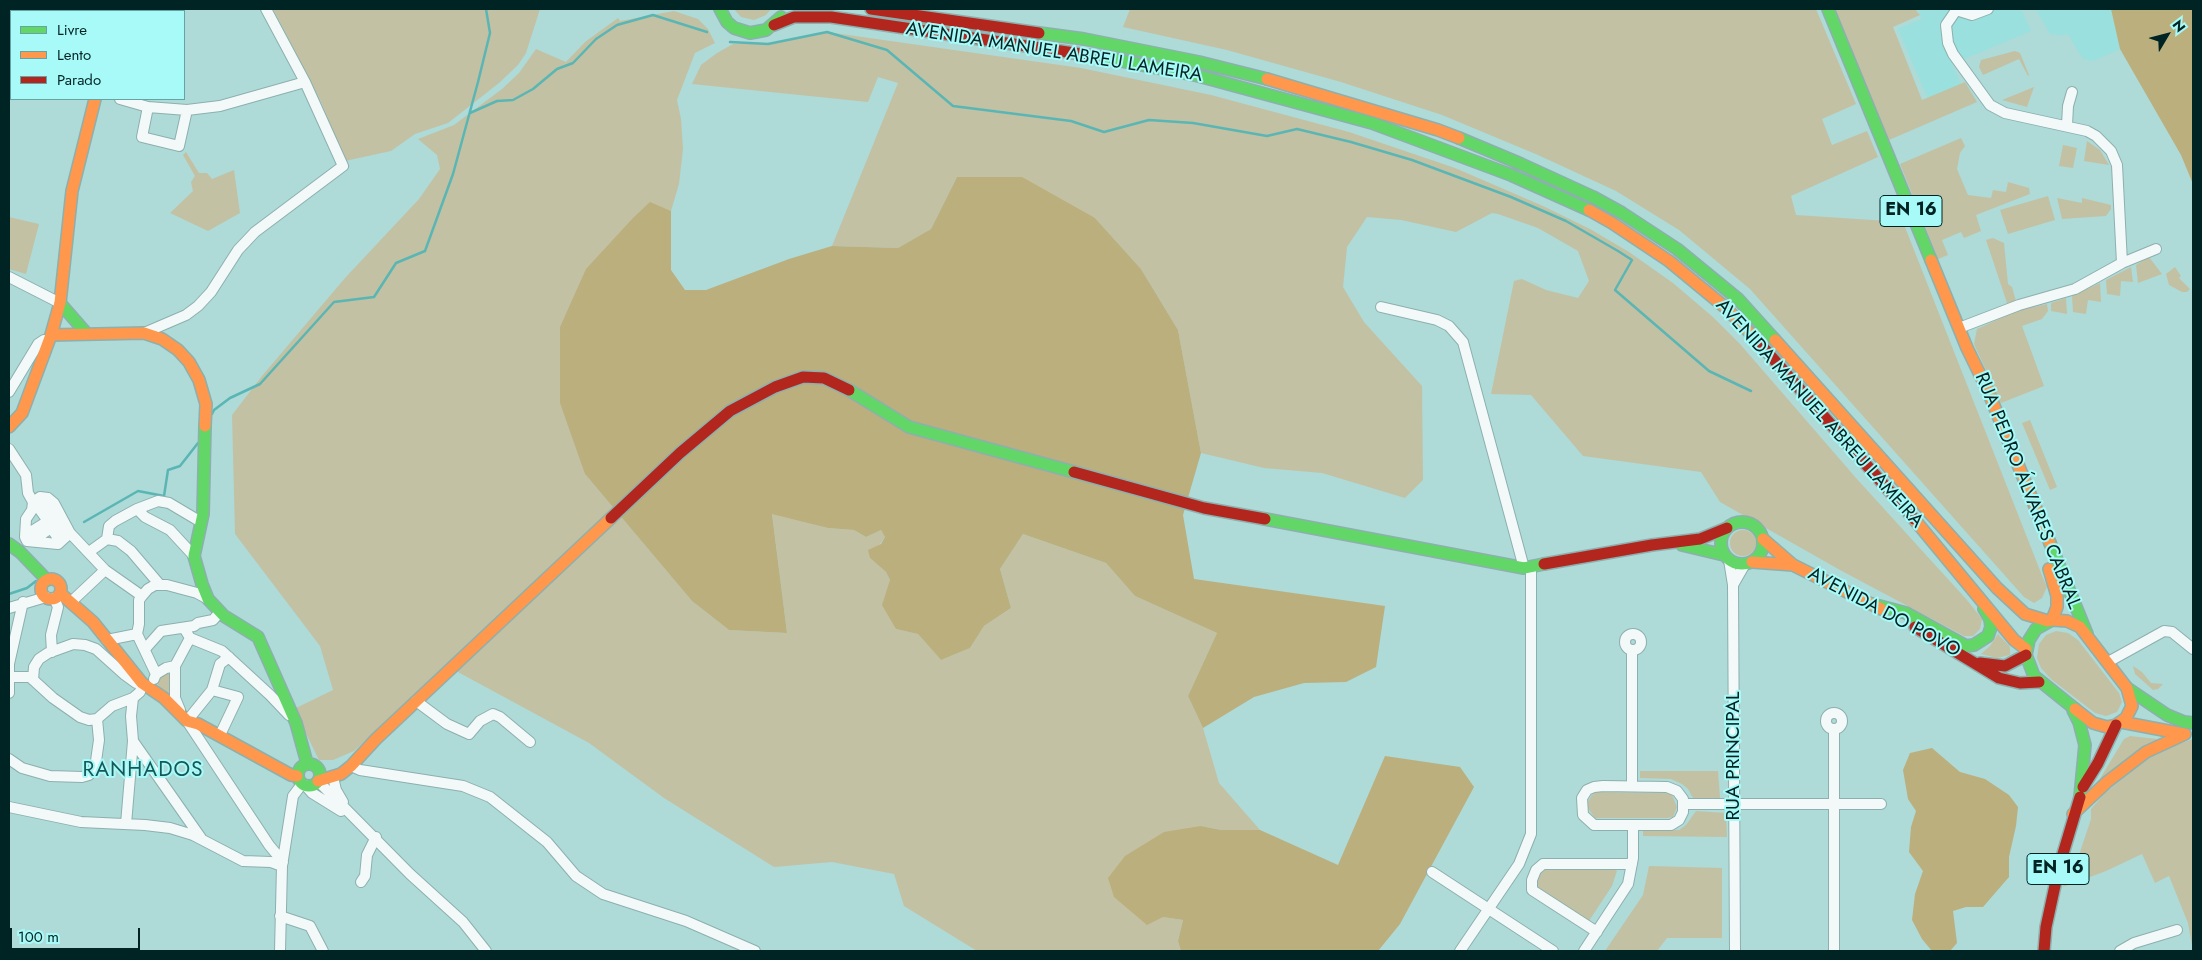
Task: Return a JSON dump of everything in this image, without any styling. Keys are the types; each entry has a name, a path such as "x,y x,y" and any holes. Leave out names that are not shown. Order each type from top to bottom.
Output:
{"main road":[{"path":"774,25 784,9"},
{"name":"AVENIDA MANUEL ABREU LAMEIRA","path":"871,9 1093,41 1199,62 1292,85 1438,130 1521,164 1593,197 1637,222 1677,249 1738,299 1997,588 2025,614 2050,620"},
{"name":"RUA PEDRO ÁLVARES CABRAL","path":"1821,9 1854,74"},
{"name":"RUA PEDRO ÁLVARES CABRAL","path":"1828,9 1967,348 1982,394 2057,594 2057,607 2050,620"},
{"name":"AVENIDA MANUEL ABREU LAMEIRA","path":"719,11 734,28 750,33 758,32 794,17 831,17 1118,59 1195,75 1372,123 1502,171 1548,191 1612,223 1641,242 1698,283 1726,308 1754,337 1934,542 2014,640 2026,652"},
{"path":"9,427 22,413 50,338 60,303 72,192 95,100"},
{"path":"60,303 87,334"},
{"path":"50,338 87,334 144,333 162,340 178,350 189,362 199,380 206,404 205,477 201,522 194,556 208,599 220,612 258,637 296,723 312,765 320,774 318,781"},
{"name":"RUA PEDRO ÁLVARES CABRAL","path":"1967,348 1988,391 2087,634"},
{"path":"53,596 61,588 58,582 53,579 47,580 42,588 53,596 71,602 93,622 142,683 154,691 184,718 220,735 302,782 314,785 318,781 333,777 351,766 376,739 473,650 680,453 730,411 775,387 803,377 824,378 838,383 909,427 1204,508 1528,568"},
{"name":"AVENIDA DO POVO","path":"1528,568 1652,545 1673,544 1700,539 1738,522 1751,524 1792,565 1872,604 1976,662 1999,678 2020,683 2038,682"},
{"path":"1727,528 1721,538 1727,557"},
{"path":"1748,563 1762,550 1763,538"},
{"path":"1872,604 1906,613 1966,646 1974,645 1988,636 1991,627 1990,619 1952,572 1934,542"},
{"path":"9,544 20,552 47,580"},
{"name":"AVENIDA DO POVO","path":"1673,544 1727,557 1737,563 1792,565"},
{"path":"2050,620 2033,632 2026,652 2030,670 2038,682 2097,725 2107,727 2119,723 2189,735"},
{"name":"EN 16","path":"2044,951 2049,913 2073,814 2082,789 2119,723 2128,715 2132,706 2132,700 2127,688 2087,634 2072,622 2050,620"},
{"name":"AVENIDA DO POVO","path":"1976,662 2005,666 2026,652"},
{"path":"2127,688 2167,715 2184,722 2193,723"},
{"name":"EN 16","path":"2072,708 2079,722 2085,745 2082,789"},
{"path":"2073,814 2107,782 2146,752 2189,735"},
{"path":"302,782 299,769 312,765 351,766"}],"street":[{"path":"144,333 186,315 198,306 211,292 238,250 255,232 343,166 305,82 266,9"},
{"path":"1988,9 1972,15 1956,10 1946,26 1946,37 1953,54 1967,71 1985,100 2005,113 2087,131 2096,136 2111,150 2116,158 2122,263"},
{"path":"124,100 148,107 187,110 220,106 305,82"},
{"path":"2067,126 2068,106 2072,92"},
{"path":"148,107 142,137 179,146 187,110"},
{"path":"1959,328 2019,304 2075,289 2122,263 2156,249"},
{"path":"9,277 60,303"},
{"path":"1381,307 1437,320 1449,326 1463,342 1528,568 1531,834 1519,864 1460,951"},
{"path":"9,392 38,344 50,338"},
{"path":"9,449 26,475 28,493 34,502 48,521 32,531 36,538 51,528 56,536 62,532 43,499 34,502"},
{"path":"20,552 28,541 25,527 34,502 40,497 48,498 54,503 70,533 105,570 142,596"},
{"path":"89,552 107,539 109,526 137,509 158,501 169,503 201,522"},
{"path":"137,509 145,517 170,530 194,556"},
{"path":"28,541 58,544 70,533"},
{"path":"107,539 118,541 130,551 160,585"},
{"name":"RUA PRINCIPAL","path":"1727,557 1733,585 1735,951"},
{"path":"1733,585 1748,563"},
{"path":"71,602 105,570"},
{"path":"156,674 136,634 139,624 139,600 148,589 160,585 197,593 208,599"},
{"path":"9,608 23,602 53,596 58,608 51,634 52,652"},
{"path":"9,693 9,664 23,602"},
{"path":"145,649 161,631 184,628 213,620 220,612"},
{"path":"184,628 190,638 222,651 270,694 296,723"},
{"path":"2108,662 2164,631 2172,632 2193,648"},
{"path":"107,640 136,634"},
{"path":"190,638 175,666 175,698 184,718 282,864"},
{"path":"9,677 30,677 33,680 54,698 80,717 89,720 97,719 112,706 133,698 140,692 142,683 136,683 96,649 85,645 73,644 39,659 34,667 33,680"},
{"path":"1632,650 1632,786"},
{"path":"184,718 212,690 220,664 229,657"},
{"path":"154,691 153,681 156,674 166,668 175,666"},
{"path":"212,690 238,697 220,735"},
{"path":"126,824 133,741 131,716 133,698"},
{"path":"416,701 447,724 469,734 480,720 493,714 500,717 530,742"},
{"path":"9,759 22,768 50,776 82,777 89,775 93,770 96,760 99,740 97,719"},
{"path":"1834,729 1834,951"},
{"path":"133,741 202,840"},
{"path":"351,766 360,770 463,786 490,797 546,842 576,876 603,894 686,921 755,951"},
{"path":"333,777 340,799 355,819"},
{"path":"318,781 355,819 376,837 410,874 463,922 486,951"},
{"path":"280,951 282,864 293,796 302,782 312,793 355,819"},
{"path":"1594,787 1667,787 1677,791 1683,799 1683,804 1683,812 1679,820 1671,825 1594,825 1583,815 1582,798 1587,790 1594,787"},
{"path":"1683,804 1881,804"},
{"path":"9,807 62,820 170,828 202,840 243,861 282,864"},
{"path":"1584,951 1628,884 1632,864 1632,825"},
{"path":"361,882 364,876 367,855 376,837"},
{"path":"1597,932 1532,890 1532,880 1536,870 1543,864 1632,864"},
{"path":"1432,872 1553,951"},
{"path":"280,916 312,928 323,951"},
{"path":"2120,951 2134,943 2177,930"}],"shaded area":[{"path":"273,9 540,9 526,53 518,65 499,83 448,123 415,134 391,151 345,161 321,102"},
{"path":"734,9 771,9 766,15 754,20 741,17"},
{"path":"1130,9 1816,9 1856,104 1822,119 1832,145 1867,131 1878,157 1791,196 1796,215 1903,222 2047,587 2042,598 2034,603 2024,597 1750,289 1679,230 1616,191 1538,155 1442,115 1341,82 1227,50 1123,27"},
{"path":"1834,9 1915,9 1920,15 1893,27 1922,100 1965,82 1977,102 1889,140"},
{"path":"1918,9 2021,9 2031,31 1952,64 1961,85 1928,99 1898,29 1922,19"},
{"path":"2036,9 2111,9 2120,49 2093,61 2083,59 2068,34 2050,34"},
{"path":"2111,9 2193,9 2193,184 2181,155 2120,49"},
{"path":"674,11 698,19 708,29 715,43 695,53 677,100 681,119 683,149 679,184 671,211 650,203 585,474 692,601 729,630 787,633 772,513 828,528 854,530 866,537 881,530 885,537 870,558 886,572 890,580 896,629 918,634 941,660 970,648 984,626 1011,608 1000,569 1023,534 1106,563 1135,596 1217,633 1188,696 1203,728 1219,783 1260,830 1221,830 1201,826 1163,917 1183,920 1178,941 1181,951 977,951 904,906 894,874 832,862 774,867 664,798 589,743 445,665 354,751 333,760 319,760 294,709 333,690 320,646 235,534 232,415 262,376 345,278 419,199 440,169 437,155 418,139 454,125 502,89 519,73 536,49 566,62 585,42 618,18 620,21"},
{"path":"827,32 1081,68 1211,95 1349,132 1455,168 1543,206 1590,229 1629,252 1673,283 1714,318 1740,344 1856,478 1967,600 1982,619 1980,629 1973,636 1964,636 1840,570 1720,502 1701,472 1583,456 1531,395 1491,394 1514,281 1522,279 1546,290 1578,298 1589,281 1578,251 1538,228 1498,214 1492,213 1456,232 1401,220 1367,217 1347,247 1343,287 1364,322 1422,386 1423,480 1405,498 1322,473 1264,468 1201,453 1178,330 1141,269 1095,218 957,177 931,229 898,248 832,246 898,83 878,77 868,102 692,84 701,65 733,44 768,44"},
{"path":"2015,51 2020,53 2028,76 2019,59 1983,75 1979,67 1981,60"},
{"path":"2034,87 2027,107 2002,100"},
{"path":"1961,138 1965,146 1960,153 1957,169 1968,195 1991,198 1993,190 2006,192 2008,182 2029,188 2030,194 1976,215 1981,231 1964,238 1961,232 1942,240 1948,255 1938,259 1900,164"},
{"path":"2087,141 2100,150 2109,165 2084,161"},
{"path":"2063,145 2077,148 2073,168 2059,166"},
{"path":"186,152 199,173 207,173 212,179 234,170 240,213 208,231 170,213 193,191 191,182 195,176 183,155"},
{"path":"957,177 1022,177 1095,218 1141,269 1178,330 1201,453 1183,515 1194,579 1385,606 1376,667 1346,682 1304,683 1254,697 1203,728 1188,696 1217,633 1135,596 1106,563 1023,534 1000,569 1011,608 984,626 970,648 941,660 918,634 896,629 882,605 890,580 886,572 870,558 868,550 881,544 885,537 881,530 866,537 854,530 828,528 772,514 787,633 729,630 692,601 585,474 560,403 560,327 586,269 650,202 671,211 671,270 685,290 706,290 789,259 832,246 898,248 931,229"},
{"path":"2048,196 2055,220 2008,234 2000,210"},
{"path":"2057,198 2082,203 2082,198 2111,205 2111,209 2106,216 2062,219"},
{"path":"9,217 39,224 26,274 9,269"},
{"path":"1993,238 2004,243 2008,284 2012,287 2016,301 2007,303 1986,240"},
{"path":"2149,257 2162,274 2138,283 2136,265"},
{"path":"2131,267 2133,282 2121,281 2120,296 2107,294 2106,280"},
{"path":"2175,267 2181,276 2179,278 2190,289 2187,292 2182,292 2169,285 2166,274"},
{"path":"2100,283 2101,302 2088,300 2086,314 2073,312 2072,296"},
{"path":"2066,298 2067,314 2051,311 2051,303"},
{"path":"2047,304 2048,311 2042,319 2022,326 2044,386 2001,403 1974,344 1977,329 2016,311"},
{"path":"2030,420 2057,487 2050,490 2022,423"},
{"path":"1743,530 1752,534 1756,543 1752,552 1743,556 1734,552 1730,543 1734,534"},
{"path":"2056,631 2068,633 2078,640 2119,693 2122,702 2117,712 2106,716 2095,713 2051,679 2041,668 2037,658 2039,644 2046,635"},
{"path":"1998,634 2010,647 2010,655 1997,658 1981,654 1990,646"},
{"path":"2133,666 2142,672 2151,683 2163,684 2158,689 2153,690 2135,674"},
{"path":"164,671 170,671 171,696 161,689 155,680"},
{"path":"2130,736 2157,739 2098,782 2124,739"},
{"path":"2193,739 2193,951 2188,923 2169,876 2155,883 2142,854 2106,871 2063,887 2068,863 2078,858 2091,819 2091,809 2105,793 2156,752"},
{"path":"1932,748 1960,772 1985,779 2009,795 2018,807 2009,857 2009,877 1983,907 1966,907 1953,911 1957,943 1950,951 1932,951 1922,939 1912,920 1915,894 1923,871 1909,852 1911,827 1916,811 1908,799 1903,770 1910,753"},
{"path":"1385,756 1460,767 1474,787 1400,924 1378,951 1181,951 1178,941 1183,920 1163,917 1147,925 1114,897 1108,878 1125,856 1164,832 1201,826 1221,830 1260,830 1338,865"},
{"path":"1640,771 1718,771 1720,798 1693,798 1688,789 1682,784 1671,779 1640,778"},
{"path":"1597,792 1667,793 1672,795 1677,807 1673,817 1667,818 1595,818 1588,808 1588,802 1592,795"},
{"path":"1696,811 1726,813 1727,837 1643,836 1643,829 1679,830 1686,825"},
{"path":"1649,866 1722,868 1722,938 1667,938 1657,951 1605,951 1643,895"},
{"path":"1546,869 1613,869 1617,871 1612,886 1587,924 1536,891 1535,883 1538,876"}],"waterway":[{"path":"212,414 214,410 230,398 260,384 334,302 374,297 396,263 425,251 453,174 478,82 490,33 486,9"},
{"path":"470,113 497,101 513,100 533,89 557,69 573,63 596,39 617,25 653,15 707,32"},
{"path":"730,42 768,44 827,32 887,50 953,106 1071,121 1104,132 1149,120 1193,123 1267,136 1297,129 1351,142 1412,160 1511,197 1566,221 1632,260 1615,290 1709,371 1751,391"},
{"path":"84,522 138,491 164,496 168,470 180,466 198,443"},
{"path":"9,594 27,588 36,581"}],"traffic: fast":[{"path":"720,9 727,22 734,28 750,33 766,30 781,17"},
{"path":"1828,9 1931,260"},
{"path":"1039,33 1084,39 1199,62 1267,79"},
{"path":"1101,57 1195,75 1372,123 1511,175 1589,210"},
{"path":"1459,138 1593,197 1622,213 1677,249 1738,299 1775,340"},
{"path":"60,303 87,334"},
{"path":"849,390 909,427 1074,472"},
{"path":"205,426 203,514 194,556 202,584 208,599 224,616 258,637 296,723 307,763"},
{"path":"1265,519 1524,568 1544,564"},
{"path":"1738,522 1746,522 1757,528 1763,543 1757,558 1746,564 1738,564 1727,558 1721,547 1721,539 1727,528 1738,522"},
{"path":"2050,543 2087,634"},
{"path":"9,544 20,552 47,580"},
{"path":"1682,545 1724,555"},
{"path":"1872,604 1906,613 1966,646 1974,645 1988,636 1991,627 1990,619 1984,609"},
{"path":"2052,620 2036,629 2029,640 2026,655 2034,676 2075,709"},
{"path":"2127,688 2167,715 2184,722 2193,723"},
{"path":"2073,710 2079,722 2085,745 2080,797"},
{"path":"305,764 313,764 320,771 320,775 320,779 313,786 305,786 298,779 298,771 305,764"}],"traffic: slow":[{"path":"1267,79 1459,138"},
{"path":"9,427 22,413 51,335 60,303 72,191 95,100"},
{"path":"1589,210 1669,261 1726,308 1754,337"},
{"path":"1931,260 1967,348 1988,391 2050,543"},
{"path":"51,335 144,333 162,339 178,350 189,362 199,380 206,404 205,426"},
{"path":"1775,340 1997,588 2025,614 2048,621"},
{"path":"318,781 341,774 351,766 376,739 611,518"},
{"path":"1914,519 2014,640 2026,649"},
{"path":"1763,539 1793,565 1881,609"},
{"path":"1752,562 1793,565"},
{"path":"2049,569 2057,596 2057,607 2052,620"},
{"path":"51,579 58,582 61,589 58,596 51,599 44,596 41,589 44,582 51,579"},
{"path":"60,593 93,622 142,683 164,698 187,721 198,724 291,775 297,776"},
{"path":"2052,620 2067,621 2080,627 2127,688 2132,706 2126,718 2116,725 2107,727 2093,723 2075,709"},
{"path":"2121,722 2184,734"},
{"path":"2073,814 2107,782 2146,752 2185,734"}],"traffic: jam":[{"path":"871,9 1039,33"},
{"path":"774,25 794,17 831,17 1101,57"},
{"path":"1754,337 1914,519"},
{"path":"611,518 680,453 730,411 775,387 803,377 824,378 849,390"},
{"path":"1074,472 1204,508 1265,519"},
{"path":"1544,564 1652,545 1700,539 1727,528"},
{"path":"1915,627 1999,678 2020,683 2039,682"},
{"path":"1980,663 2005,666 2026,655"},
{"path":"2083,787 2098,763 2116,725"},
{"path":"2044,951 2046,927 2059,867 2080,797"}],"district":[{"name":"RANHADOS","path":"143,771"}]}
